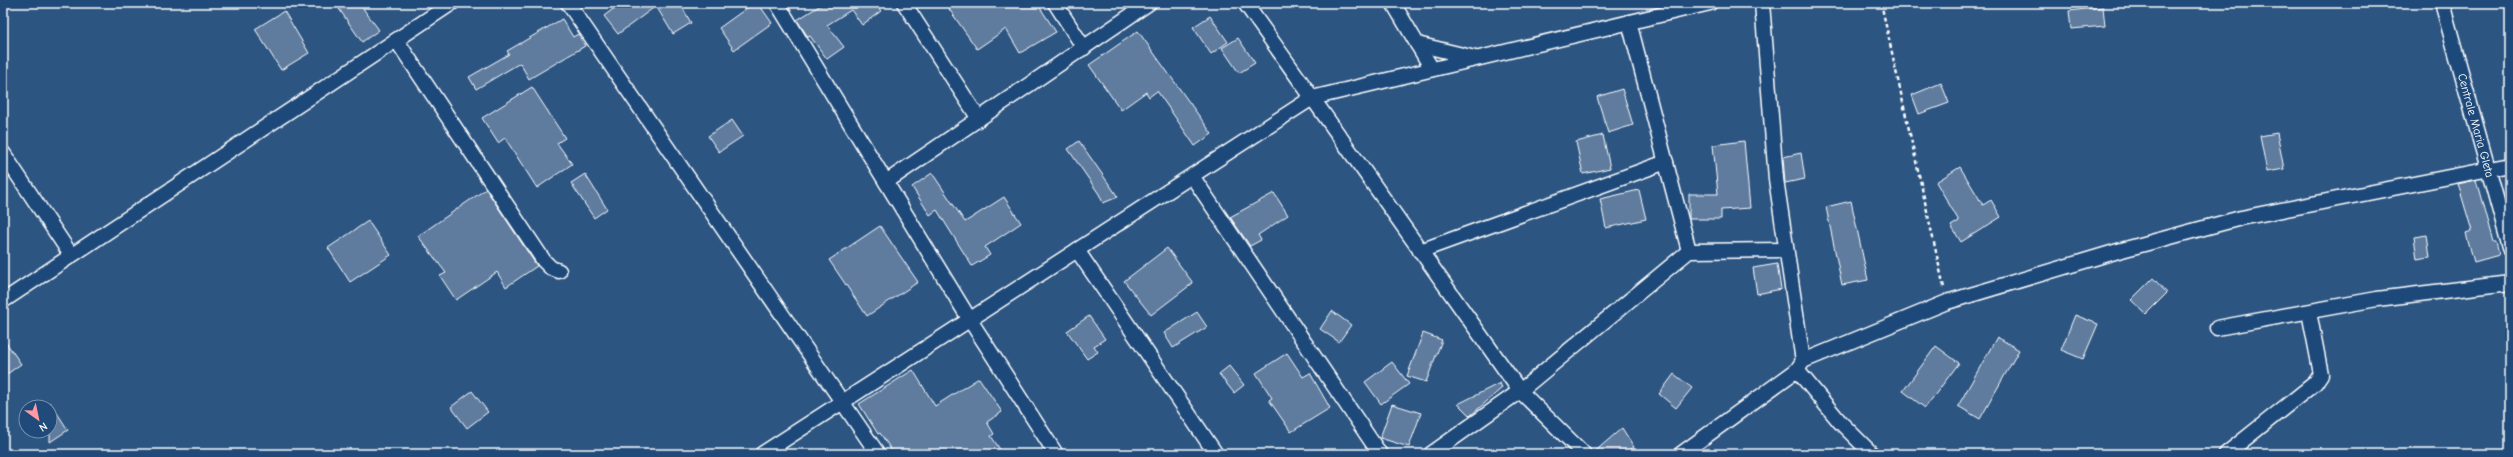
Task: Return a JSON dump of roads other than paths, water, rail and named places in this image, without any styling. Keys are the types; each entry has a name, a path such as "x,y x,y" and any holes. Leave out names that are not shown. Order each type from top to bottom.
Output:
{"street":[{"path":"3,301 397,41 452,3"},
{"path":"568,3 878,454"},
{"path":"777,3 970,320 1056,454"},
{"path":"904,3 978,119"},
{"path":"1055,3 1084,48"},
{"path":"886,182 1149,3"},
{"path":"1245,3 1520,391 1584,454"},
{"path":"1393,3 1432,69"},
{"path":"762,454 1312,98 1710,3"},
{"path":"1762,3 1776,179 1800,365 1840,422 1872,454"},
{"name":"Centrale Maria Gleta","path":"2442,3 2510,248"},
{"path":"1629,22 1690,251"},
{"path":"397,41 544,261 551,268 559,271"},
{"path":"1417,44 1478,58"},
{"path":"3,153 71,255"},
{"path":"1420,251 1666,162"},
{"path":"1681,454 1800,365 1947,302 2118,251 2241,218 2510,165"},
{"path":"1192,176 1380,454"},
{"path":"1077,250 1216,454"},
{"path":"1431,454 1520,391 1690,251 1786,250"},
{"path":"2217,328 2377,299 2510,283"},
{"path":"2226,454 2315,383 2322,374 2310,312"}]}
